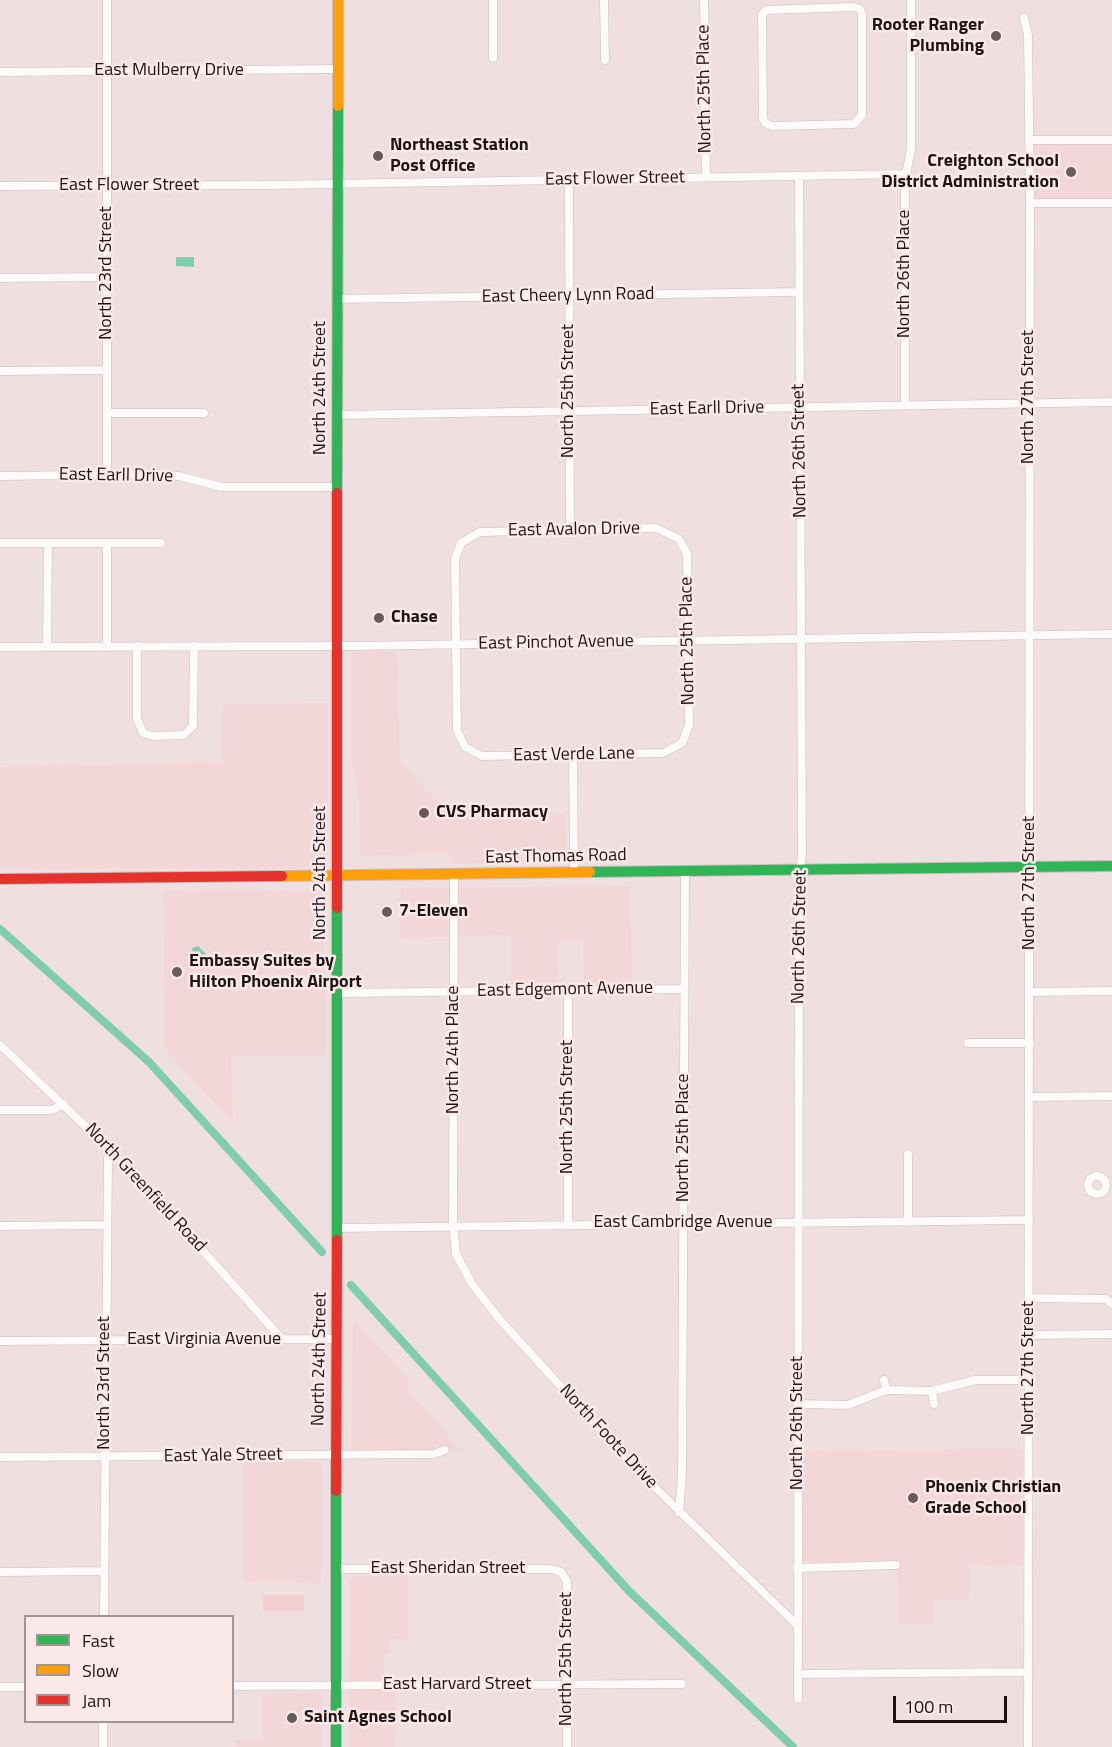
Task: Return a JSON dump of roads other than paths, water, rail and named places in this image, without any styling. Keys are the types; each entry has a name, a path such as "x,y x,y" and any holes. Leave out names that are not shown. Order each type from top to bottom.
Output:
{"main road":[{"name":"North 24th Street","path":"336,1747 338,0"},
{"name":"East Thomas Road","path":"0,879 1112,866"}],"street":[{"name":"North 23rd Street","path":"107,0 107,475"},
{"path":"493,0 494,58"},
{"path":"604,0 605,60"},
{"name":"North 25th Place","path":"704,0 706,177"},
{"name":"North 26th Place","path":"905,405 905,174 911,149 911,0"},
{"path":"813,4 860,9 862,115 854,123 772,126 765,123 763,118 762,15 771,8 813,4"},
{"name":"North 27th Street","path":"1024,18 1028,35 1030,203 1028,1747"},
{"name":"East Mulberry Drive","path":"0,72 338,69"},
{"path":"1029,140 1112,140"},
{"name":"East Flower Street","path":"0,186 107,187 569,181 905,174"},
{"name":"North 26th Street","path":"798,1699 801,640 799,176"},
{"name":"North 25th Street","path":"569,181 570,530"},
{"path":"1030,203 1112,203"},
{"path":"0,278 107,277"},
{"name":"East Cheery Lynn Road","path":"338,299 799,292"},
{"path":"0,371 107,370"},
{"name":"East Earll Drive","path":"338,415 1112,402"},
{"path":"107,413 204,413"},
{"name":"East Earll Drive","path":"0,476 170,475 233,488 338,487"},
{"name":"East Avalon Drive","path":"456,644 455,559 461,543 467,538 480,532 656,528 679,538"},
{"name":"North 25th Place","path":"679,538 687,554 689,725 682,743"},
{"path":"0,543 161,543"},
{"path":"47,647 48,543"},
{"path":"107,543 107,647"},
{"name":"East Pinchot Avenue","path":"0,647 338,646 1112,634"},
{"name":"East Verde Lane","path":"456,644 457,730 465,747 482,756 663,753 682,743"},
{"path":"137,646 136,719 143,733 153,736 184,735 193,726 194,646"},
{"path":"573,754 574,873"},
{"name":"North 25th Place","path":"679,1512 682,1476 685,872"},
{"name":"North 24th Place","path":"453,1226 454,874"},
{"name":"East Edgemont Avenue","path":"338,993 684,989"},
{"name":"North 25th Street","path":"568,990 568,1223"},
{"path":"1030,992 1112,991"},
{"path":"968,1043 1030,1043"},
{"name":"North Greenfield Road","path":"0,1045 112,1151 282,1339"},
{"path":"1030,1097 1112,1096"},
{"path":"0,1110 52,1110 64,1104"},
{"name":"North 23rd Street","path":"104,1615 106,1225 108,1158 112,1151"},
{"path":"908,1154 908,1222"},
{"name":"East Cambridge Avenue","path":"336,1228 568,1223 1029,1220"},
{"path":"0,1226 106,1225"},
{"name":"North Foote Drive","path":"453,1226 456,1254 472,1284 486,1303 639,1472 798,1626"},
{"path":"1029,1298 1106,1299 1112,1304"},
{"path":"1029,1335 1112,1334"},
{"name":"East Virginia Avenue","path":"0,1341 336,1339"},
{"path":"884,1380 886,1390"},
{"path":"798,1404 855,1403 886,1390 932,1391 975,1380 1028,1380"},
{"path":"932,1391 934,1404"},
{"name":"East Yale Street","path":"0,1457 434,1454 445,1450"},
{"path":"797,1568 896,1565"},
{"name":"East Sheridan Street","path":"335,1569 551,1569 561,1572"},
{"path":"0,1572 104,1571"},
{"name":"North 25th Street","path":"561,1572 567,1581 567,1747"},
{"path":"798,1674 1028,1672"},
{"name":"East Harvard Street","path":"234,1686 682,1684"},
{"path":"0,1687 24,1687"},
{"path":"103,1723 104,1747"}],"waterway":[{"path":"0,929 149,1062 322,1252"},
{"path":"351,1285 629,1591 793,1747"}],"place":[{"name":"Rooter Ranger Plumbing","path":"996,36"},
{"name":"Northeast Station Post Office","path":"378,156"},
{"name":"Creighton School District Administration","path":"1071,172"},
{"name":"Chase","path":"379,618"},
{"name":"CVS Pharmacy","path":"424,813"},
{"name":"7-Eleven","path":"387,912"},
{"name":"Embassy Suites by Hilton Phoenix Airport","path":"177,972"},
{"name":"Phoenix Christian Grade School","path":"913,1498"},
{"name":"Saint Agnes School","path":"292,1718"}]}
